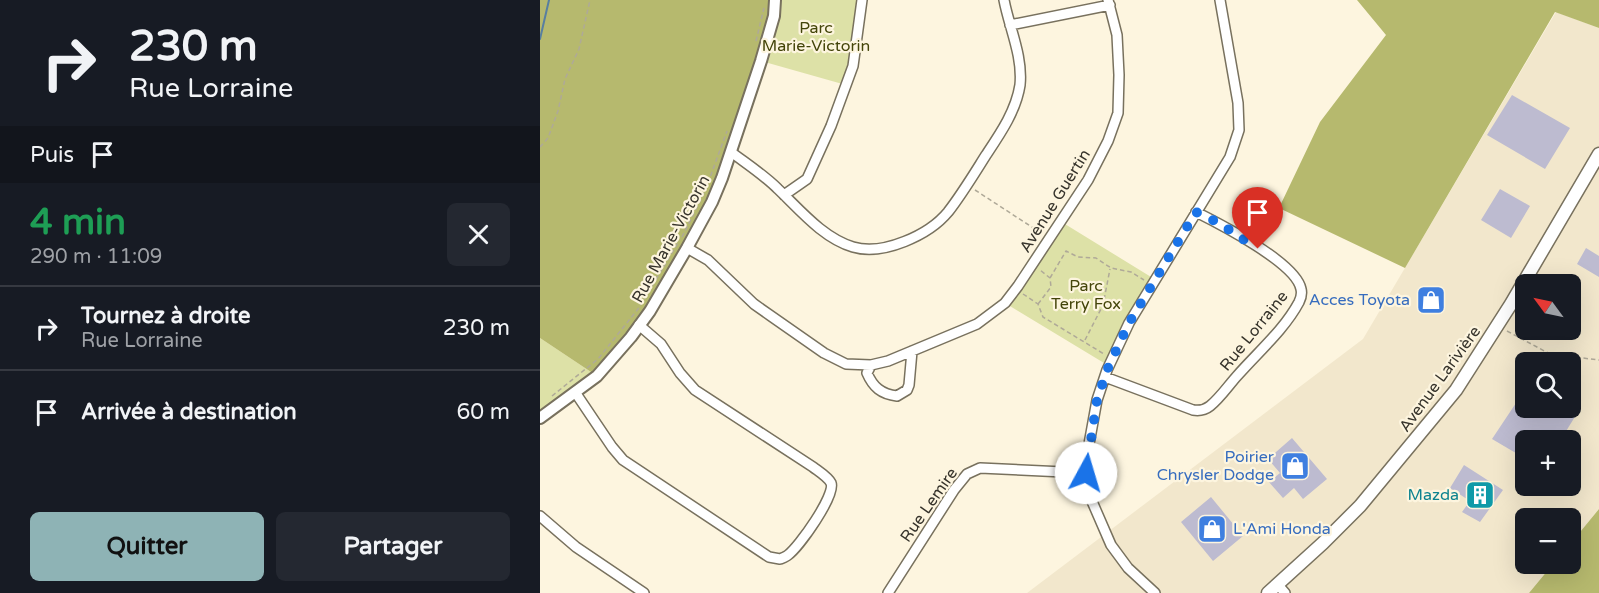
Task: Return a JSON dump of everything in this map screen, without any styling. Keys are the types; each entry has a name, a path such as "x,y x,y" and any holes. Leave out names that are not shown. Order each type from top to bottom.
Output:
{"main road":[{"name":"Avenue Larivière","path":"1277,590 1381,482 1456,390 1498,326 1599,154"}],"street":[{"name":"Rue Marie-Victorin","path":"540,418 597,376 632,337 687,248 712,202 731,152 761,61 774,16 775,0"},
{"path":"784,195 807,179 831,126 853,66 862,0"},
{"path":"731,152 757,170 811,221 843,242 862,249 883,248 911,238 929,228 947,212 967,184 1002,130 1015,105 1020,82 1018,61 1004,0"},
{"path":"1155,593 1128,568 1111,545 1091,499 1086,473 1097,400 1113,358 1129,323 1230,157 1239,130 1238,103 1220,0"},
{"path":"1010,25 1109,2"},
{"name":"Avenue Guertin","path":"687,248 708,260 754,304 824,353 846,364 870,365 888,361 977,324 1005,303 1016,288 1050,239 1096,165 1108,141 1118,113 1117,35 1109,2"},
{"name":"Rue Lorraine","path":"1105,377 1193,410 1206,409 1218,399 1274,335 1298,303 1301,288 1291,270 1219,223 1196,212"},
{"path":"575,392 623,460 769,557 780,559 789,554 804,537 827,501 832,486 830,481 813,467 695,390 680,373 661,344 639,325"},
{"path":"870,365 867,373 876,388 882,393 897,396 907,390 909,385 912,351"},
{"name":"Rue Lemire","path":"888,593 954,490 968,474 980,468 1086,473"},
{"path":"540,516 576,547 644,593"}],"path":[{"path":"540,147 548,138 558,111 565,79 579,49 590,0"},
{"path":"754,48 765,6"},
{"path":"552,397 598,359 638,309 680,240 705,191 729,124"},
{"path":"967,184 1050,239"},
{"path":"1038,304 1051,287 1050,278 1066,251 1078,257 1096,258 1111,268 1131,272 1153,284"},
{"path":"1032,264 1050,278"},
{"path":"1084,340 1103,305 1111,268"},
{"path":"1016,288 1038,304 1043,317 1113,358"},
{"path":"1498,326 1550,354 1599,360"}],"shaded area":[{"path":"1556,12 1599,28 1599,509 1581,531 1581,508 1515,508 1515,574 1545,574 1529,593 1027,593 1363,339"}],"green space":[{"path":"540,0 775,0 722,178 650,311 597,376 540,338"},
{"name":"Parc Marie-Victorin","path":"775,0 862,0 846,85 761,61"},
{"path":"1357,0 1599,0 1599,28 1555,12 1405,268 1279,208 1320,122 1386,35"},
{"name":"Parc Terry Fox","path":"1060,221 1156,280 1109,366 1005,303"},
{"path":"540,338 597,376 540,418"},
{"path":"1599,509 1599,593 1529,593 1545,574 1581,574 1581,531"}],"building":[{"path":"1512,95 1570,128 1545,169 1487,135"},
{"path":"1500,189 1530,206 1511,238 1481,220"},
{"path":"1586,248 1599,256 1599,277 1577,264"},
{"path":"1515,404 1515,418 1574,418 1567,430 1515,430 1515,453 1492,439"},
{"name":"Poirier Chrysler Dodge","path":"1292,438 1327,479 1303,499 1294,488 1283,498 1269,482 1280,473 1268,459"},
{"name":"Mazda","path":"1464,465 1503,490 1480,522 1462,512 1470,501 1450,488"},
{"name":"L'Ami Honda","path":"1211,497 1243,536 1213,561 1181,522"}],"waterway":[{"path":"540,39 549,0"}],"place":[{"name":"Acces Toyota","path":"1431,300"},
{"name":"Poirier Chrysler Dodge","path":"1295,466"},
{"name":"Mazda","path":"1480,495"},
{"name":"L'Ami Honda","path":"1212,529"}],"route":[{"path":"1086,473 1097,400 1107,370 1129,323 1196,212 1219,223 1258,249"}]}
